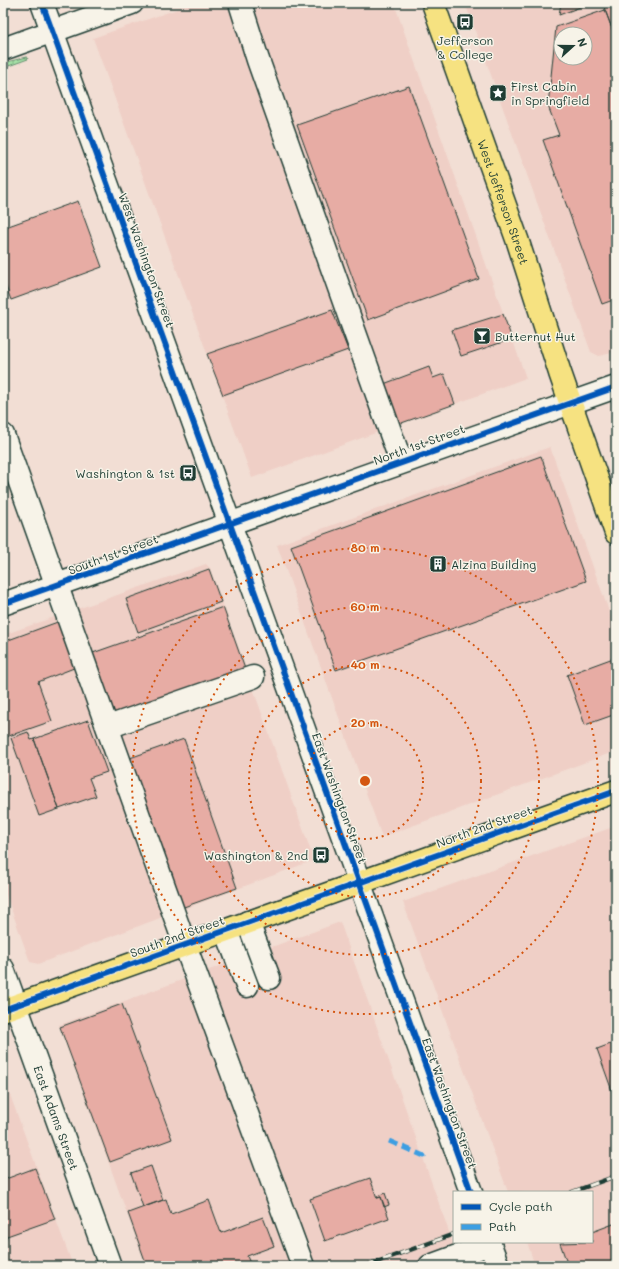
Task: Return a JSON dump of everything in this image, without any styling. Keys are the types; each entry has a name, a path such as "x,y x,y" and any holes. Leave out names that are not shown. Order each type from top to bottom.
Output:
{"main road":[{"name":"West Jefferson Street","path":"433,3 518,242 570,403 616,533"},
{"name":"North 2nd Street","path":"359,882 616,790"},
{"name":"South 2nd Street","path":"9,1008 359,882"}],"street":[{"name":"West Washington Street","path":"42,3 230,524"},
{"path":"3,49 132,3"},
{"path":"240,3 258,60 401,462"},
{"name":"North 1st Street","path":"230,524 401,462 616,387"},
{"path":"3,435 300,1265"},
{"name":"South 1st Street","path":"3,604 230,524"},
{"name":"East Washington Street","path":"230,524 471,1191"},
{"path":"108,727 253,677"},
{"path":"248,922 270,978"},
{"path":"226,930 247,986"},
{"name":"East Adams Street","path":"3,969 9,1008 110,1266"},
{"path":"430,1266 490,1243 498,1266"}],"shaded area":[{"path":"195,3 394,3 526,378 252,478 93,38"},
{"path":"465,3 616,3 616,352 599,356 591,352"},
{"path":"550,447 616,631 616,751 382,837 277,545"},
{"path":"206,564 210,568 314,860 38,964 30,962 3,886 3,635"},
{"path":"616,826 616,1266 535,1266 527,1243 593,1243 593,1191 508,1191 403,902"},
{"path":"340,922 461,1266 146,1266 59,1025"},
{"path":"3,1076 73,1266 3,1266"}],"green space":[{"path":"27,57 28,59 3,68 3,63"}],"building":[{"path":"561,3 591,3 559,15"},
{"path":"603,3 616,3 616,39 605,10"},
{"path":"605,10 616,39 616,299 602,304 543,140 559,135 548,106 553,57 553,66 593,66 593,26 559,26"},
{"path":"409,86 479,279 368,320 297,125"},
{"path":"78,201 102,267 11,300 3,279 3,228"},
{"path":"332,310 348,350 223,395 207,354"},
{"path":"503,314 512,339 461,356 452,330"},
{"path":"429,367 433,378 444,374 455,404 396,425 381,385"},
{"name":"Alzina Building","path":"541,456 586,581 336,670 291,546"},
{"path":"209,569 221,602 138,632 126,599"},
{"path":"223,607 245,669 112,717 90,654"},
{"path":"63,620 79,666 38,682 52,721 3,738 3,642"},
{"path":"616,657 616,714 585,725 567,675"},
{"path":"88,720 107,772 89,778 96,796 59,809 34,739"},
{"path":"28,732 31,740 34,739 59,809 39,816 11,738"},
{"path":"184,739 237,888 181,908 127,759"},
{"path":"122,1004 172,1139 110,1162 60,1027"},
{"path":"616,1042 616,1102 597,1049"},
{"path":"151,1166 163,1200 143,1207 131,1173"},
{"path":"35,1168 55,1219 7,1236 3,1245 3,1180"},
{"path":"370,1178 377,1198 381,1197 389,1218 325,1241 310,1199"},
{"path":"385,1193 389,1205 384,1207 381,1197 377,1198 377,1196"},
{"path":"166,1199 171,1214 209,1200 221,1233 263,1217 274,1246 247,1256 251,1266 147,1266 128,1213"},
{"path":"616,1223 616,1264 609,1266 568,1266 560,1243 593,1243 593,1232"}],"railway":[{"path":"575,1191 616,1176"},
{"path":"366,1266 453,1234"}],"marked path":[{"path":"389,1141 424,1156 426,1155"}],"cycle path":[{"path":"42,3 471,1191"},
{"path":"3,604 616,387"},
{"path":"3,1010 616,791"}],"place":[{"name":"Jefferson & College","path":"465,22"},
{"name":"First Cabin in Springfield","path":"498,93"},
{"name":"Butternut Hut","path":"482,336"},
{"name":"Washington & 1st","path":"188,473"},
{"name":"Alzina Building","path":"438,564"},
{"name":"Washington & 2nd","path":"321,855"}]}
